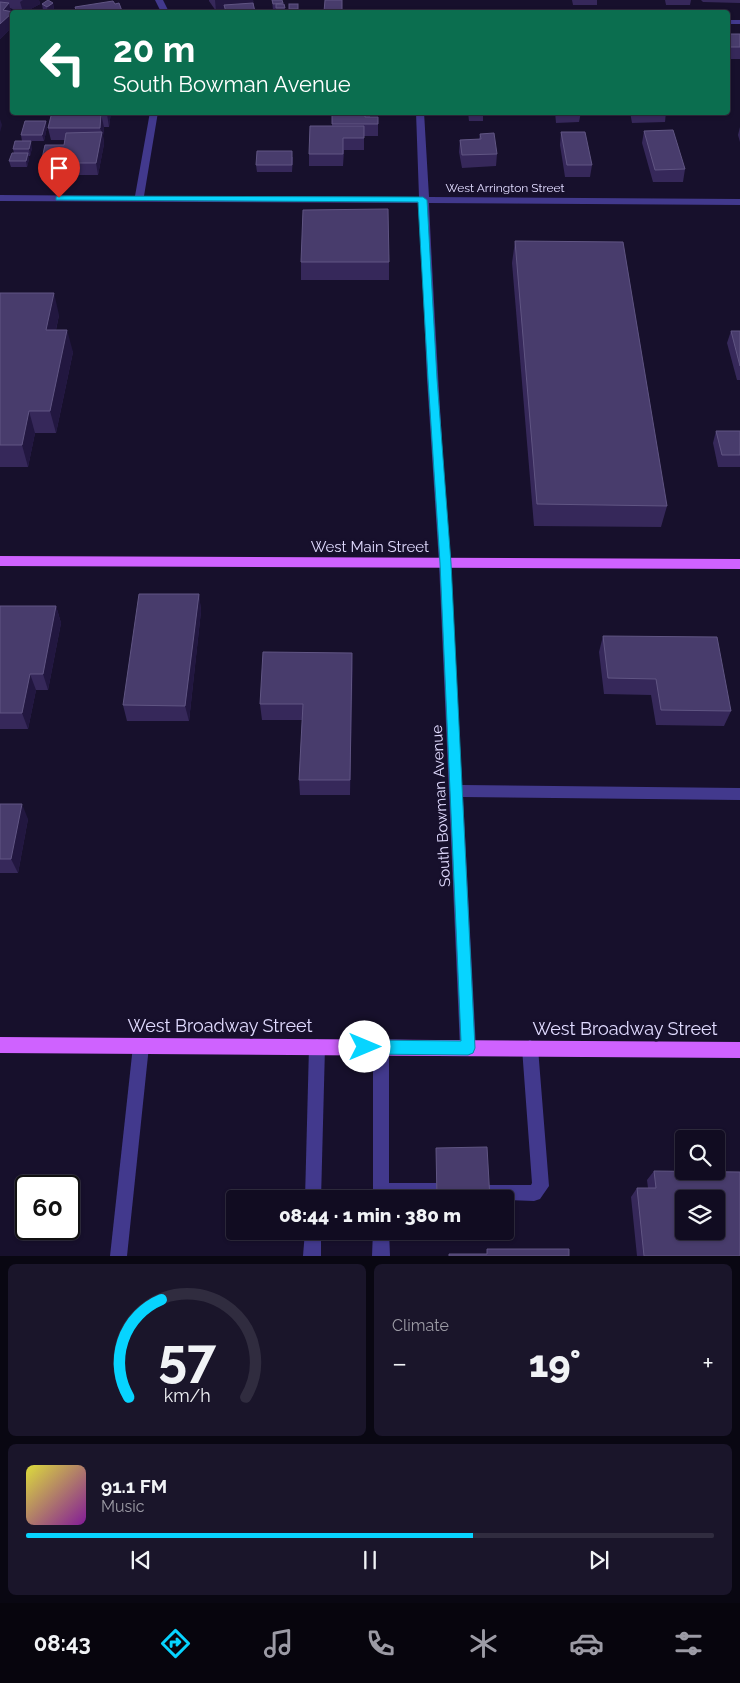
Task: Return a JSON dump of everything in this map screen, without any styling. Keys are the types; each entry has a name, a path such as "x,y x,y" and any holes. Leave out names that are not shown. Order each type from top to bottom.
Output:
{"main road":[{"name":"West Main Street","path":"0,561 740,564"},
{"name":"West Broadway Street","path":"0,1045 740,1050"}],"street":[{"path":"139,199 153,115"},
{"name":"South Bowman Avenue","path":"420,115 432,379 446,563 468,1048"},
{"name":"West Arrington Street","path":"0,198 740,202"},
{"path":"456,790 740,794"},
{"path":"118,1256 141,1046"},
{"path":"313,1190 316,1047"},
{"path":"381,1047 381,1190"},
{"path":"514,1193 534,1193 540,1186 530,1048"},
{"path":"312,1256 313,1240"},
{"path":"381,1240 381,1256"}],"building":[{"path":"48,0 53,3 47,7 42,4"},
{"path":"272,0 282,0 283,3 273,4"},
{"path":"325,0 342,0 342,10 324,10"},
{"path":"113,1 115,4 119,3 122,10 76,10 75,7"},
{"path":"0,2 9,3 3,10 10,11 10,15 0,24"},
{"path":"253,3 255,10 225,10 224,5"},
{"path":"276,4 284,4 285,8 276,8"},
{"path":"289,4 298,4 298,9 289,9"},
{"path":"730,34 740,34 740,47 730,47"},
{"path":"51,115 101,115 100,128 48,128"},
{"path":"332,115 378,117 378,124 332,124"},
{"path":"25,121 46,121 42,135 21,135"},
{"path":"310,126 364,126 364,138 343,138 343,154 309,154"},
{"path":"673,130 685,169 655,170 644,131"},
{"path":"102,132 96,163 41,163 45,145 64,145 66,133"},
{"path":"561,132 585,132 592,165 567,165"},
{"path":"494,133 497,154 462,155 460,140 481,139 480,134"},
{"path":"15,141 31,141 29,149 13,149"},
{"path":"257,151 292,151 292,165 256,165"},
{"path":"12,153 28,153 26,161 9,161"},
{"path":"388,209 389,262 301,262 303,210"},
{"path":"515,241 623,242 667,506 537,504"},
{"path":"0,293 54,293 46,330 67,330 50,411 29,411 22,445 0,445"},
{"path":"731,331 740,331 740,366"},
{"path":"716,431 740,431 740,455 722,455"},
{"path":"139,594 199,594 185,706 123,705"},
{"path":"0,606 56,606 43,674 30,674 22,713 0,713"},
{"path":"603,636 717,637 731,711 661,710 656,679 608,678"},
{"path":"263,652 352,653 350,780 299,780 303,704 260,704"},
{"path":"0,804 22,804 11,859 0,859"},
{"path":"487,1147 489,1190 437,1190 436,1148"},
{"path":"654,1171 675,1171 675,1180 725,1180 725,1172 740,1172 740,1256 644,1256 637,1188 656,1188"},
{"path":"487,1249 569,1249 569,1256 449,1256 449,1254 487,1254"}],"route":[{"path":"59,198 423,200 432,379 446,563 468,1048 365,1047"}]}
